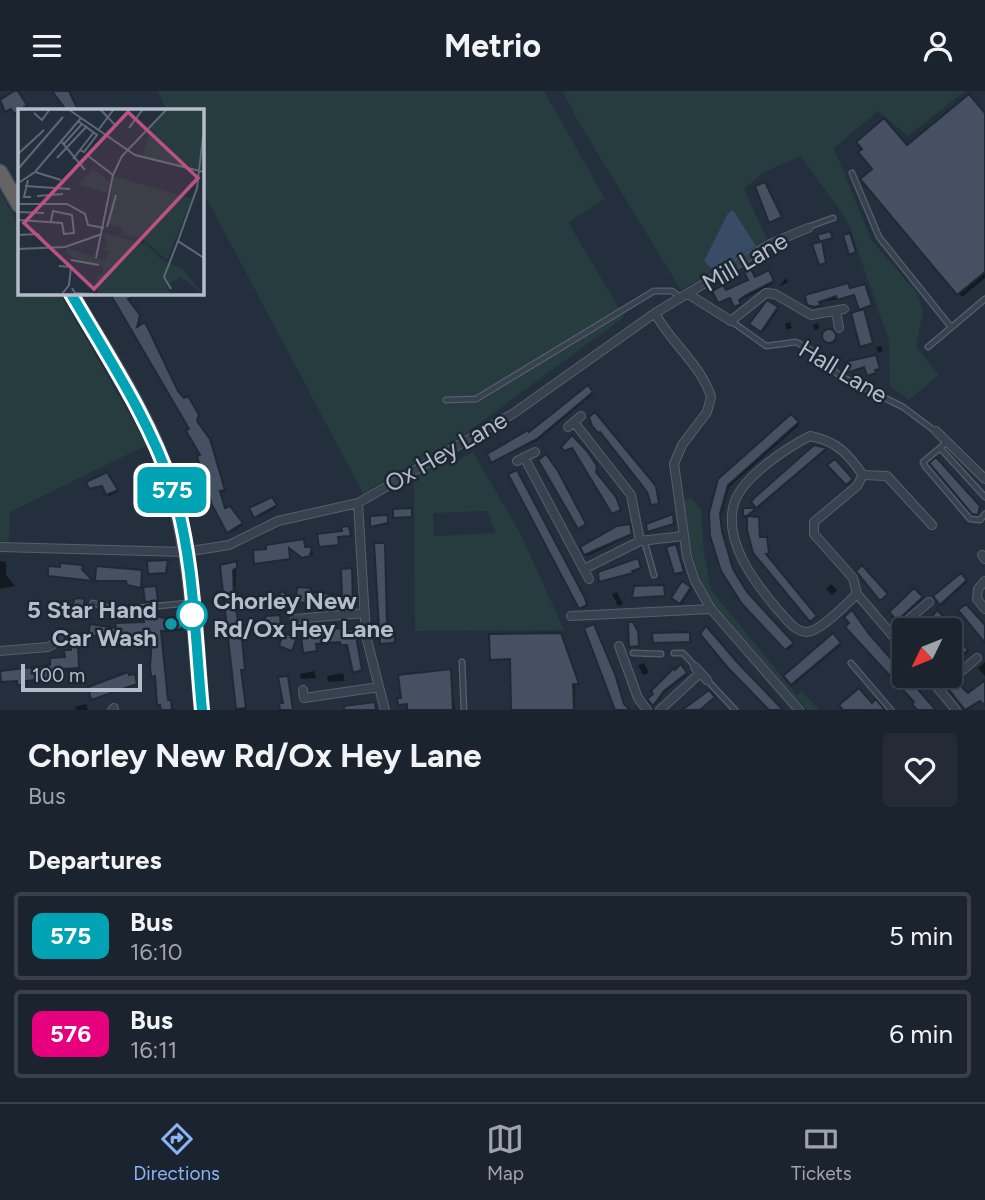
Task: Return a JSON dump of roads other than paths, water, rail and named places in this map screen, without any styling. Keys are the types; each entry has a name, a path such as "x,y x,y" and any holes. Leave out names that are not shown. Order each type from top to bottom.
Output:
{"highway":[{"path":"0,172 18,203"},
{"path":"72,294 131,395 162,459 178,513 185,552 202,710"}],"street":[{"name":"Mill Lane","path":"684,296 772,243 808,227"},
{"path":"731,321 766,293 775,294 804,313 840,310 839,328"},
{"name":"Ox Hey Lane","path":"0,547 185,552 229,545 278,521 358,503 514,413 655,313 684,296"},
{"name":"Hall Lane","path":"684,296 731,321"},
{"path":"655,313 669,338 703,380 711,397 707,412 682,445 674,464 683,536 695,581 711,609 799,710"},
{"path":"574,422 631,495 642,540"},
{"name":"Hall Lane","path":"936,431 944,446 985,479"},
{"path":"857,594 818,628 807,632 795,628 753,580 732,523 734,501 744,484 792,445 810,436 830,440 848,453 863,475"},
{"path":"535,452 520,459 589,579"},
{"path":"863,475 887,476 932,525"},
{"path":"863,475 858,486 814,522 814,534 853,578 857,594 891,634 929,602"},
{"path":"358,503 366,636 385,710"},
{"path":"584,569 642,540 683,536"},
{"path":"985,581 978,589 977,599 985,609"},
{"path":"571,616 711,609"},
{"path":"295,619 365,613"},
{"path":"0,650 40,648 61,637"},
{"path":"619,646 638,698 646,710"},
{"path":"624,657 633,653"},
{"path":"956,710 939,690 977,658"},
{"path":"660,710 701,673"},
{"path":"303,690 304,698 379,687"}],"lane":[{"path":"852,173 879,237 951,327"},
{"path":"808,227 833,218"},
{"path":"446,400 476,399 654,291 672,291 684,296"},
{"path":"928,347 985,299"},
{"name":"Hall Lane","path":"731,321 766,346 791,341 811,350 840,376 904,407 936,431"},
{"path":"985,497 944,446 923,462 970,519 980,520 985,514"},
{"path":"642,540 654,575"},
{"path":"93,603 116,610 191,603"},
{"path":"633,653 661,654"},
{"path":"674,653 683,653 735,710"},
{"path":"462,662 464,710"},
{"path":"851,663 891,710"}],"water":[{"path":"733,210 756,246 714,271 704,261 728,213"}],"place":[{"name":"Chorley New Rd/Ox Hey Lane","path":"192,615"},
{"name":"5 Star Hand Car Wash","path":"171,624"}]}
